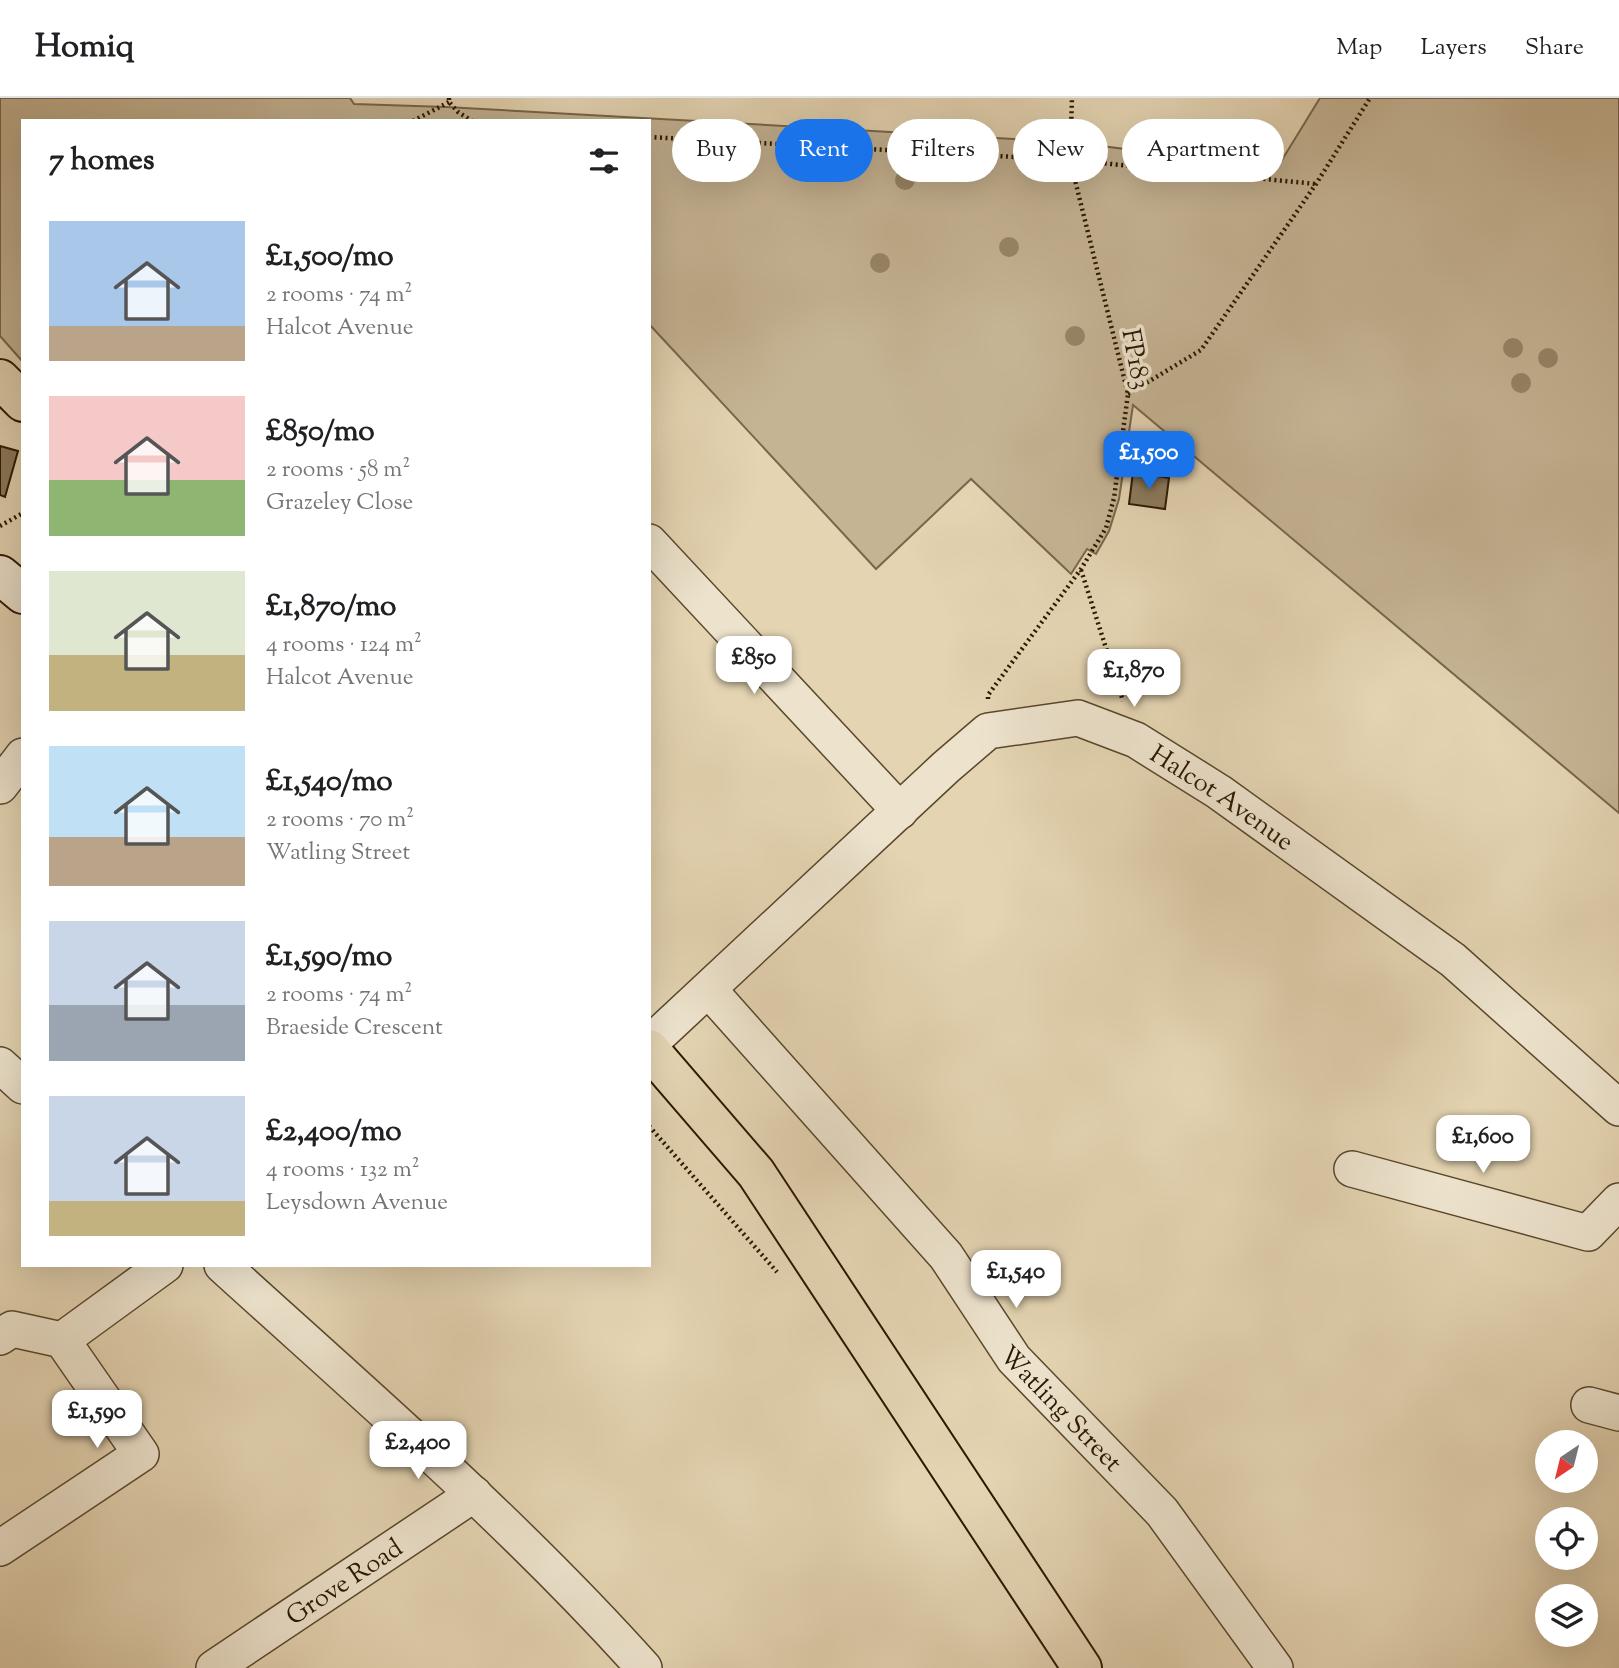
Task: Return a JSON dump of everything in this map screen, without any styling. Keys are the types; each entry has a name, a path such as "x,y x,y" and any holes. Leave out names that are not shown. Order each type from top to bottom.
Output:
{"main road":[{"path":"0,379 21,400"},
{"path":"651,1048 755,1172 1082,1668"}],"street":[{"path":"651,544 900,811"},
{"path":"0,566 21,573"},
{"path":"0,575 21,592"},
{"name":"Halcot Avenue","path":"988,731 1078,718 1136,740 1219,792 1453,960 1619,1108"},
{"path":"651,1044 946,767 988,731"},
{"path":"0,786 21,759"},
{"name":"Watling Street","path":"709,990 946,1256 1014,1359 1162,1512 1275,1668"},
{"path":"0,1065 21,1084"},
{"path":"1352,1169 1588,1233 1619,1201"},
{"path":"62,1340 162,1267"},
{"path":"224,1267 474,1494 597,1615 644,1668"},
{"path":"0,1337 12,1329 62,1340 141,1454 0,1548"},
{"name":"Grove Road","path":"214,1668 474,1494"}],"path":[{"name":"FP183","path":"1071,119 1072,98"},
{"path":"1128,394 1201,350 1316,184 1370,98"},
{"path":"416,119 449,100 458,112 469,119"},
{"path":"651,137 1013,157"},
{"path":"1108,164 1316,184"},
{"name":"FP183","path":"988,731 988,695 1081,569 1106,528 1114,498 1128,394 1075,182"},
{"path":"0,526 21,514"},
{"path":"1081,569 1136,740"}],"shaded area":[{"path":"0,98 350,98 354,104 672,120 672,182 761,182 761,125 775,125 775,182 873,182 873,131 887,132 887,182 999,182 999,138 1013,139 1013,182 1108,182 1108,147 1122,149 1122,182 1284,182 1284,157 1320,98 1619,98 1619,813 1133,405 1119,499 1109,531 1096,554 1087,549 1071,574 971,479 876,569 651,326 651,119 21,119 21,360 0,336"}],"building":[{"path":"0,446 18,451 5,497 0,495"},
{"path":"1133,472 1169,478 1165,509 1129,504"}]}
